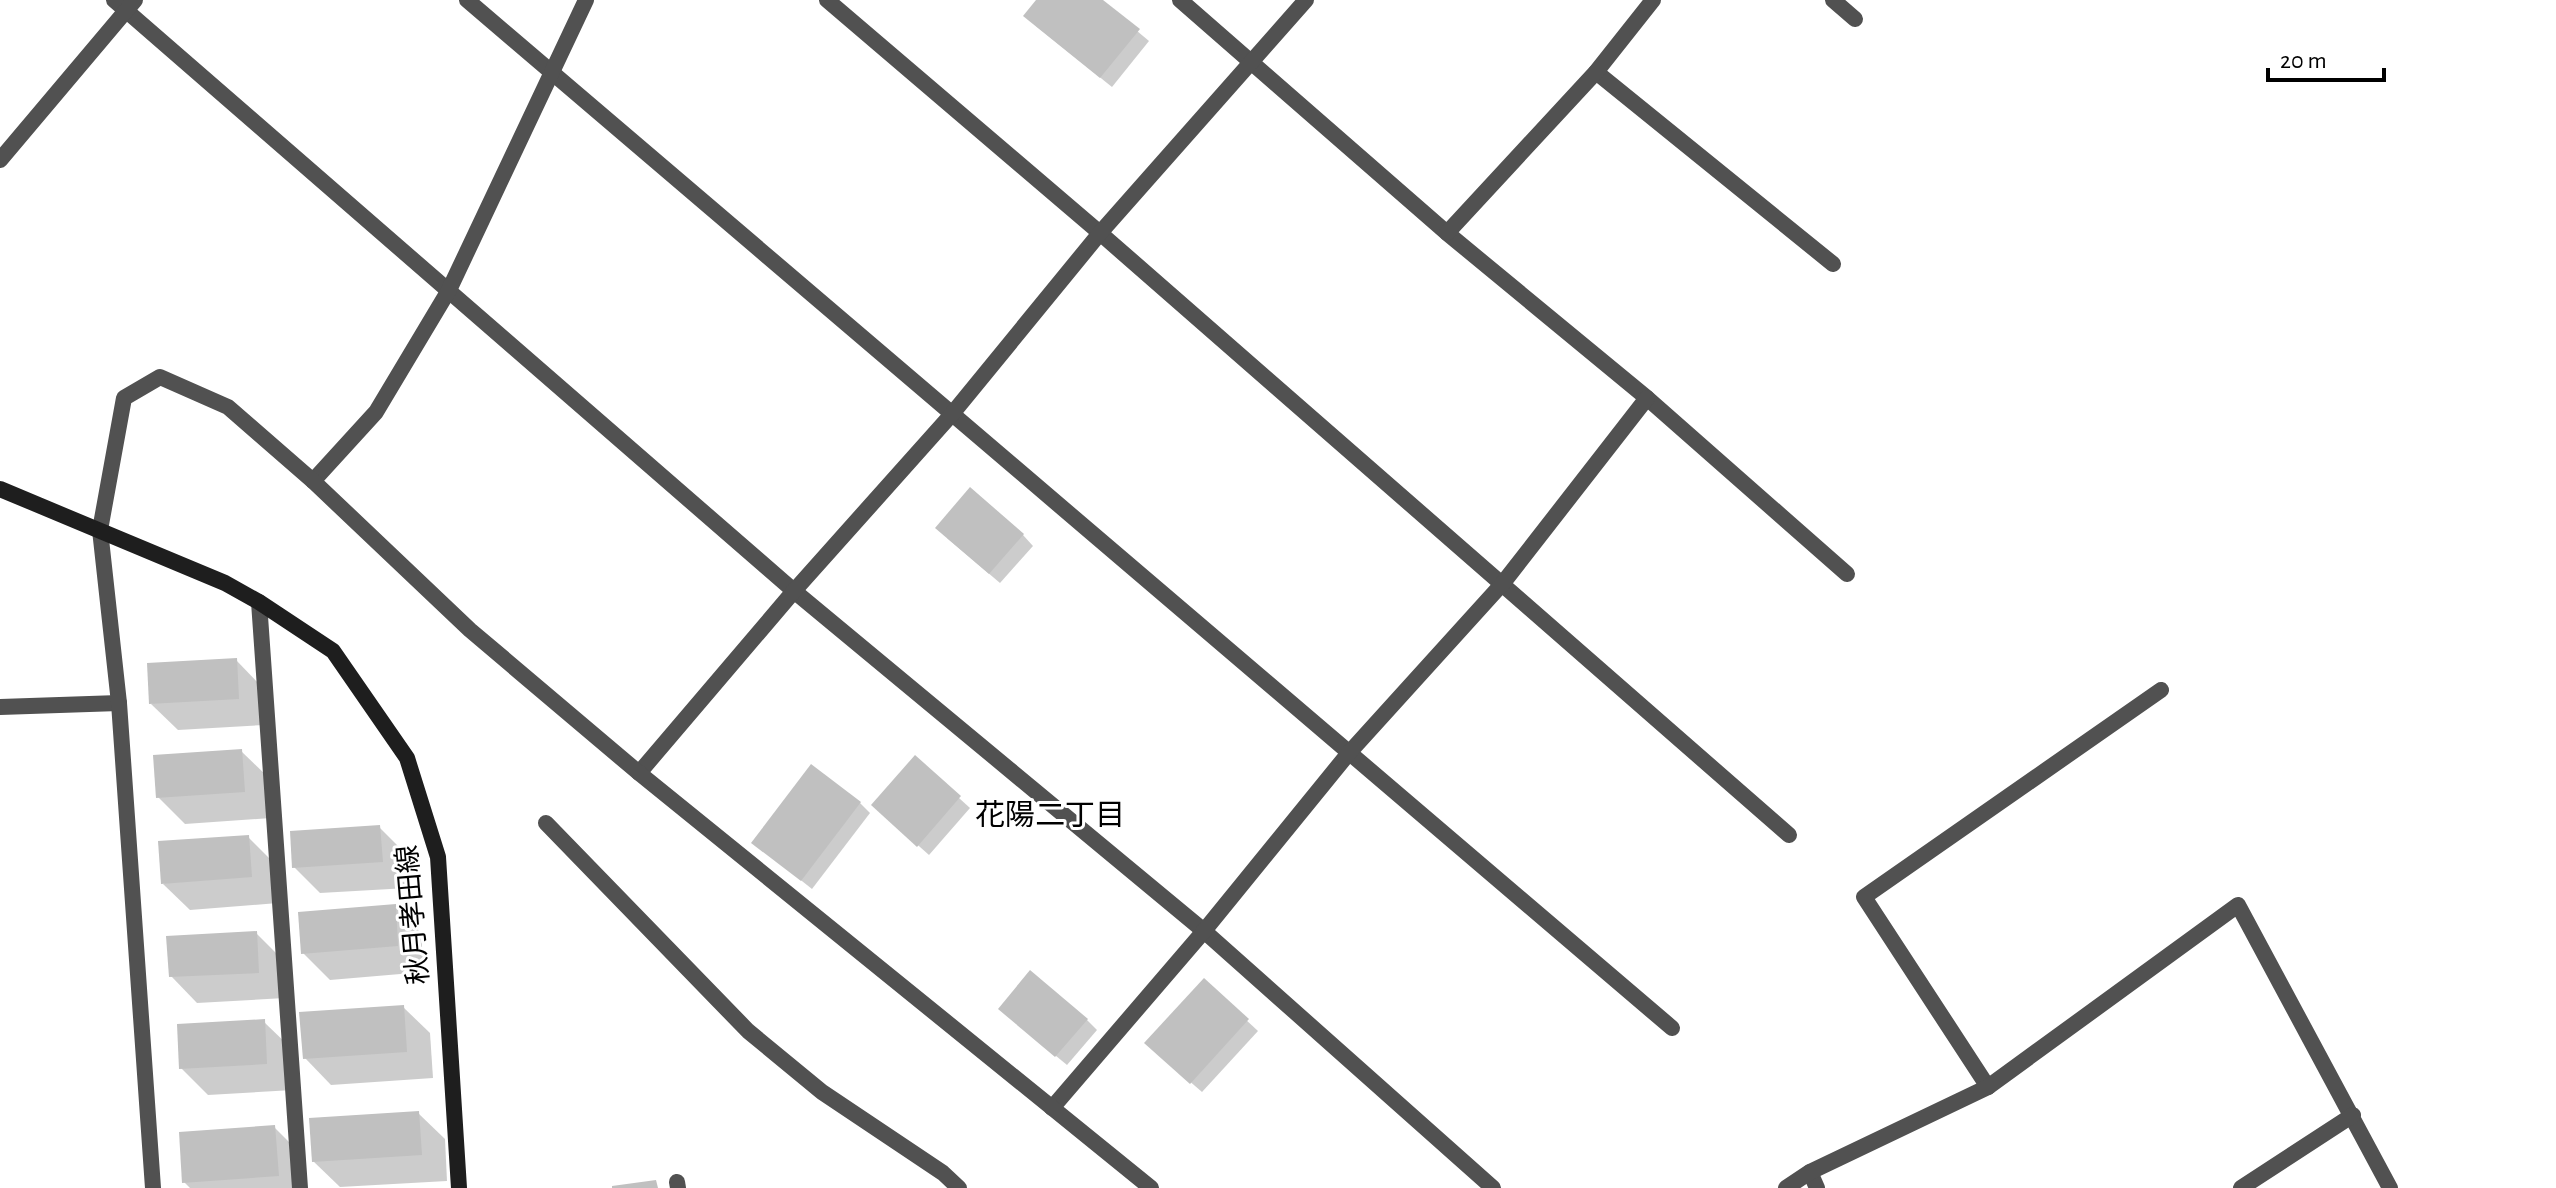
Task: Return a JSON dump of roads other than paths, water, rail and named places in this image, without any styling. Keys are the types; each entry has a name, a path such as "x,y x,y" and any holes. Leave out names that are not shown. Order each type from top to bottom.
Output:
{"street":[{"path":"467,0 1672,1028"},
{"path":"313,481 376,412 449,290 586,0"},
{"path":"827,0 1100,233 1789,835"},
{"path":"1180,0 1447,233 1647,398 1847,574"},
{"path":"639,773 794,591 952,414 1100,233 1306,0"},
{"path":"1447,233 1596,72 1653,0"},
{"path":"1833,0 1855,19"},
{"path":"0,160 125,3 794,591 1204,931 1493,1188"},
{"path":"1596,72 1833,264"},
{"path":"153,1188 119,703 100,530 124,398 160,377 228,407 313,481 470,630 639,773 1151,1188"},
{"path":"1052,1108 1204,931 1348,754 1503,583 1647,398"},
{"name":"秋月孝田線","path":"0,489 225,583 259,602 333,651 407,758 438,857 459,1188"},
{"path":"259,602 300,1188"},
{"path":"1988,1087 1864,897 2161,690"},
{"path":"0,707 119,703"},
{"path":"546,823 748,1031 822,1092 943,1173 959,1188"},
{"path":"1786,1188 1810,1172 1988,1087 2238,905 2390,1188"},
{"path":"2241,1188 2353,1115"},
{"path":"1810,1172 1817,1188"}],"district":[{"name":"花陽二丁目","path":"1050,815"}]}
